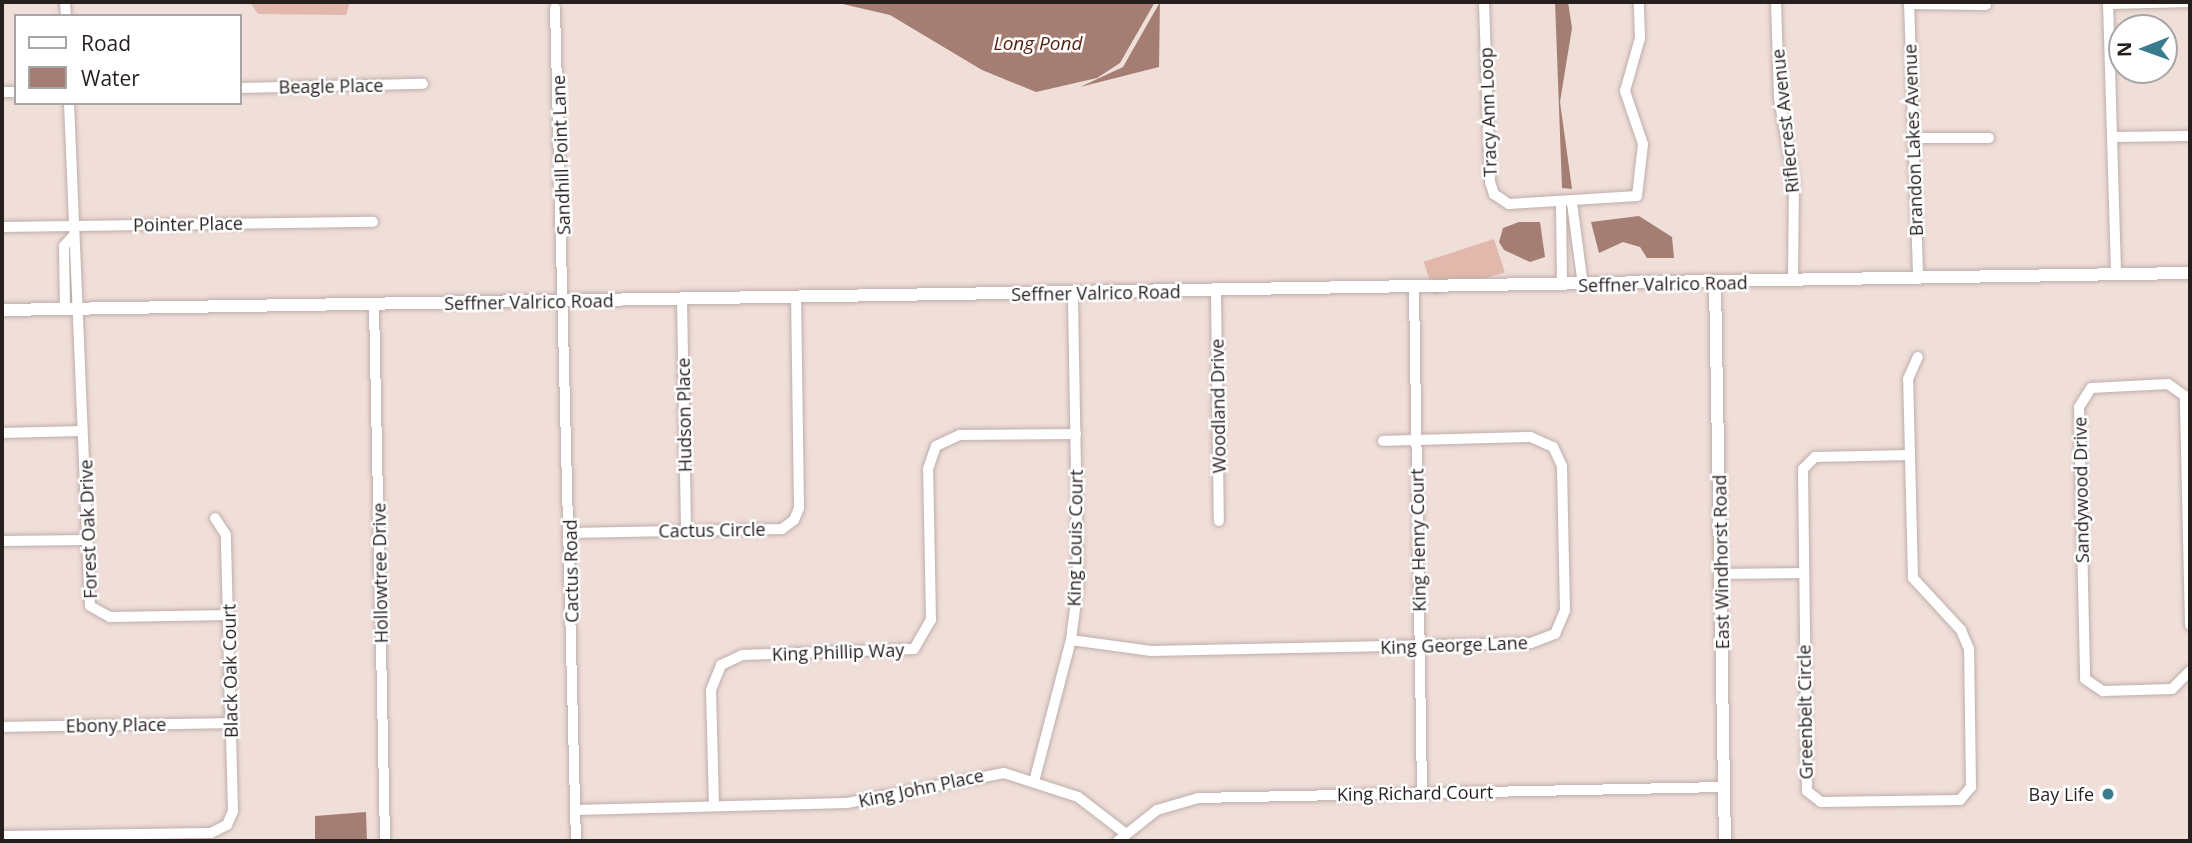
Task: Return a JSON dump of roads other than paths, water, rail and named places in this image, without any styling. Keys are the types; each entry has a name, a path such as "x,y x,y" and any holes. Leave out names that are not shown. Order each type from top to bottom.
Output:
{"street":[{"name":"Tracy Ann Loop","path":"1484,2 1494,194 1510,204 1625,202 1642,187 1643,144 1625,91 1640,38 1639,2"},
{"name":"Riflecrest Avenue","path":"1776,2 1779,98 1794,182 1793,281"},
{"path":"2116,275 2108,3 2190,2"},
{"path":"1909,3 1986,5"},
{"name":"Brandon Lakes Avenue","path":"1909,3 1918,279"},
{"name":"Sandhill Point Lane","path":"555,8 565,302"},
{"name":"Beagle Place","path":"242,88 422,85"},
{"name":"Forest Oak Drive","path":"69,105 72,237 64,246 82,431 88,597 95,612 229,615"},
{"path":"2113,137 2190,136"},
{"path":"1913,138 1989,138"},
{"path":"1566,203 1580,246 1583,285"},
{"path":"1562,285 1566,203"},
{"name":"Pointer Place","path":"2,227 373,222"},
{"path":"1562,247 1580,246"},
{"name":"Seffner Valrico Road","path":"2,310 2190,273"},
{"name":"East Windhorst Road","path":"1715,282 1725,841"},
{"name":"King Henry Court","path":"1414,288 1422,793"},
{"name":"Woodland Drive","path":"1216,291 1219,522"},
{"name":"King Louis Court","path":"1035,778 1071,640 1078,585 1073,293"},
{"name":"Cactus Circle","path":"570,533 782,528 798,514 796,297"},
{"name":"Hudson Place","path":"682,299 686,531"},
{"name":"Cactus Road","path":"565,302 576,841"},
{"name":"Hollowtree Drive","path":"374,305 385,841"},
{"name":"Greenbelt Circle","path":"1909,455 1815,457 1803,469 1807,791 1821,802 1960,800 1971,786 1969,649 1961,630 1913,578 1908,379 1918,357"},
{"name":"Sandywood Drive","path":"2190,625 2185,396 2168,384 2091,388 2079,407 2085,679 2103,691 2172,690 2190,671"},
{"path":"2,433 82,431"},
{"name":"King Phillip Way","path":"714,805 711,690 721,665 742,655 914,649 931,620 928,469 936,446 960,435 1076,434"},
{"name":"King George Lane","path":"1071,640 1151,651 1544,641 1561,626 1564,598 1562,466 1553,447 1531,437 1383,441"},
{"name":"Black Oak Court","path":"2,836 211,833 227,825 233,811 226,535 215,518"},
{"path":"2,541 87,540"},
{"path":"1721,574 1803,573"},
{"name":"Ebony Place","path":"2,727 231,723"},
{"name":"King John Place","path":"576,810 847,803 974,774 1035,778 1078,797 1121,837"},
{"name":"King Richard Court","path":"1121,837 1157,810 1198,798 1724,787"}],"water":[{"name":"Long Pond","path":"834,2 1155,2 1120,63 1097,78 1036,92 982,70 890,15"},
{"path":"1160,2 1159,67 1080,87 1123,67"},
{"path":"1555,2 1568,2 1572,28 1560,102 1572,189 1562,188"},
{"path":"1639,216 1672,237 1674,258 1647,258 1640,247 1623,242 1599,253 1591,222"},
{"path":"1519,222 1540,222 1545,257 1530,262 1504,250 1499,242 1503,228"},
{"path":"366,812 367,841 315,841 315,816"}],"place":[{"name":"Bay Life","path":"2108,794"}]}
